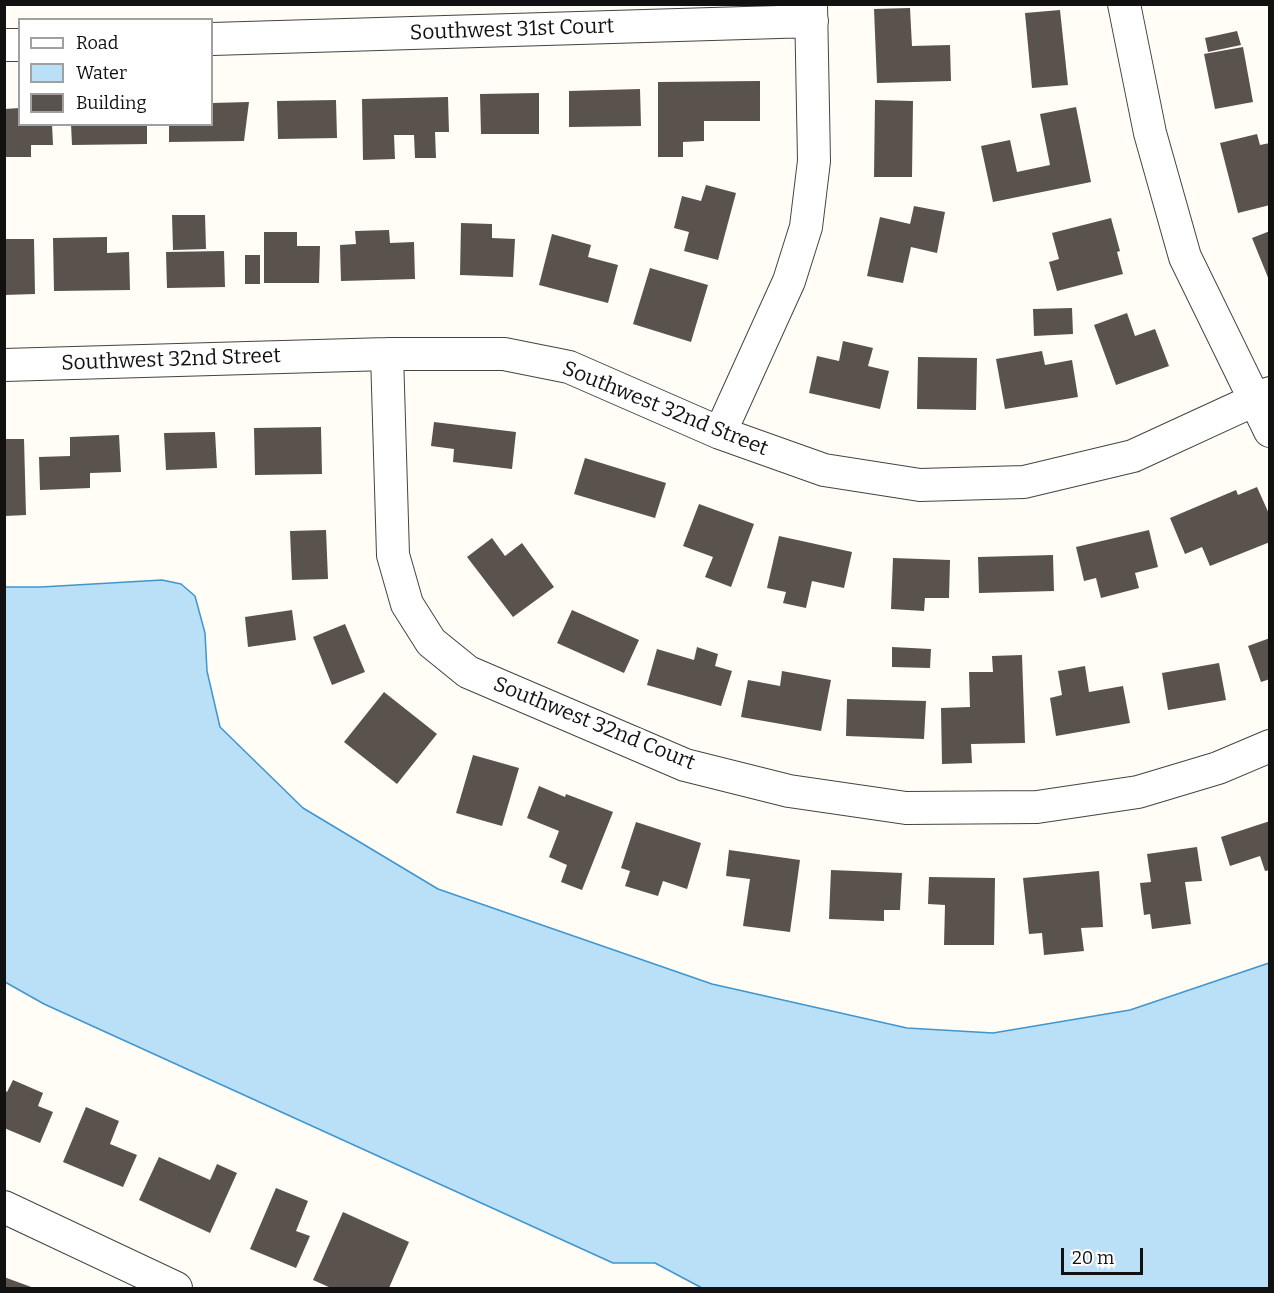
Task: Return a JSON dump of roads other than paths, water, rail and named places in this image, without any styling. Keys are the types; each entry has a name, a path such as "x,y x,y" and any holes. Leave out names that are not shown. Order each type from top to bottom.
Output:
{"street":[{"path":"1124,4 1150,133 1185,257 1262,396 1269,430"},
{"path":"720,434 789,281 806,227 814,161 812,13"},
{"name":"Southwest 31st Court","path":"213,39 812,13"},
{"name":"Southwest 32nd Street","path":"4,365 387,354 504,354 569,367 720,434 824,470 920,485 1024,482 1133,456 1262,396"},
{"name":"Southwest 32nd Court","path":"387,354 393,555 407,604 431,642 468,672 685,765 789,791 906,808 1037,807 1138,792 1218,768 1269,746"},
{"path":"4,1207 176,1288"}],"water":[{"path":"162,580 181,584 195,596 205,633 207,671 220,727 303,808 438,889 712,984 907,1028 993,1033 1130,1010 1269,963 1269,1288 702,1288 655,1263 613,1263 44,1004 5,982 5,587"}]}
